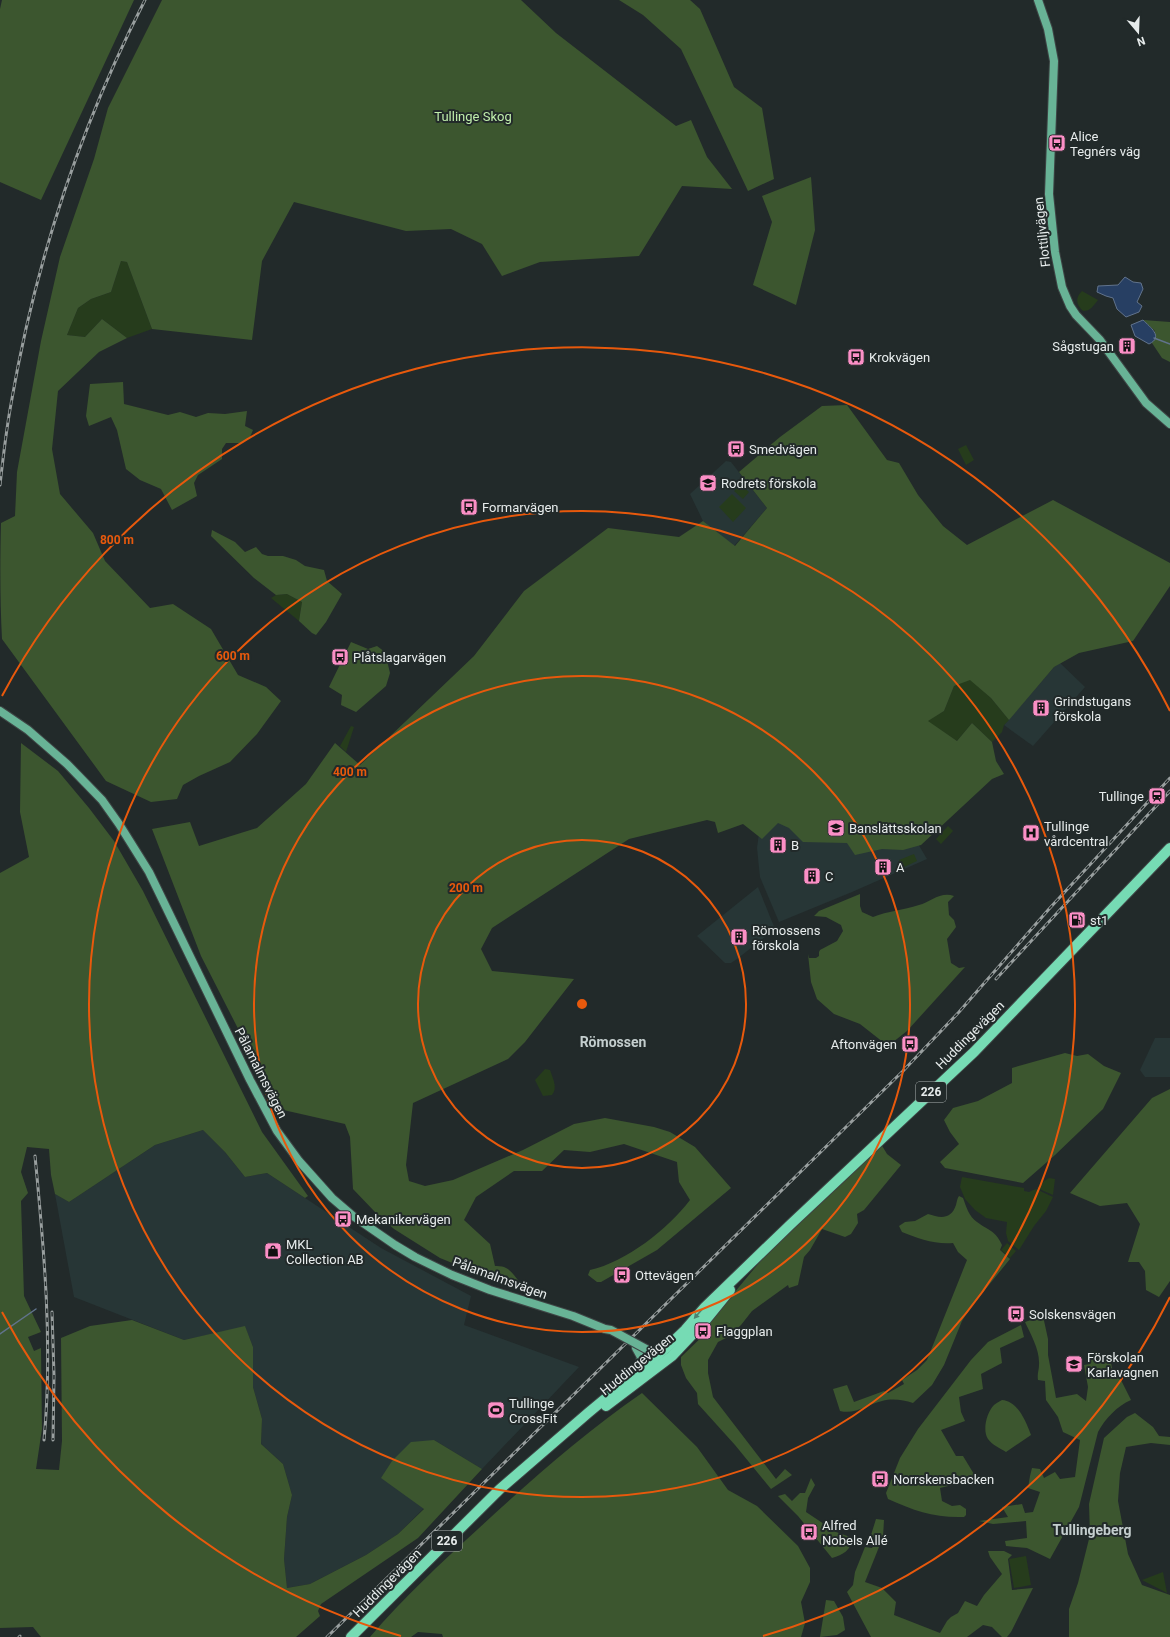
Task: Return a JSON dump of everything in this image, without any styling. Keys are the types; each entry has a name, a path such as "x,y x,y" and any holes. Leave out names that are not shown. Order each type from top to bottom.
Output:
{"main road":[{"name":"Huddingevägen","path":"351,1637 500,1489 652,1358 704,1322 746,1268 974,1052 1170,848"},
{"name":"Huddingevägen","path":"546,1449 652,1358"}],"street":[{"name":"Flottiljvägen","path":"1038,0 1048,29 1054,61 1050,199 1055,252 1062,288 1076,315 1100,340 1146,403 1170,424"},
{"name":"Pålamalmsvägen","path":"0,711 28,730 67,764 102,800 120,824 149,872 250,1080 277,1131 299,1161 332,1198 353,1216 395,1246 428,1263 452,1275 490,1290 573,1316 611,1330 652,1358"},
{"name":"Pålamalmsvägen","path":"605,1329 652,1358"}],"shaded area":[{"path":"726,461 731,462 767,508 734,546 703,521 690,494"},
{"path":"1060,663 1085,687 1033,746 1004,725 1054,667"},
{"name":"Banslättsskolan","path":"858,742 927,859 779,922 760,877 757,848 759,833"},
{"path":"758,887 775,929 737,959 731,963 725,963 697,936"},
{"path":"1155,1038 1170,1038 1170,1077 1145,1077 1140,1070"},
{"path":"203,1130 225,1152 245,1177 267,1173 381,1248 471,1296 464,1325 579,1367 482,1469 434,1440 424,1508 398,1534 366,1555 310,1584 287,1588 284,1559 287,1517 292,1495 283,1464 261,1444 262,1419 253,1387 253,1347 245,1327 184,1340 74,1297 55,1194 69,1202 155,1145"}],"green space":[{"path":"2,0 134,0 41,200 0,182 0,9"},
{"name":"Tullinge Skog","path":"162,0 521,0 556,33 676,126 691,120 707,157 732,189 682,186 639,256 540,262 502,276 482,244 451,229 406,231 294,202 262,261 252,340 152,329 127,262 121,261 111,292 91,299 78,308 67,335 85,337 102,319 127,338 99,352 58,391 52,449 60,494 93,533 105,561 150,608 173,604 211,629 238,675 266,687 281,701 257,734 230,762 183,785 177,799 151,802 106,781 2,639 0,552 1,523 15,516 17,472 41,341 60,257 94,159 108,108"},
{"path":"619,0 690,0 700,9 734,87 762,108 774,179 748,191 681,49 643,15"},
{"path":"811,177 815,230 796,305 753,285 772,222 762,196"},
{"path":"121,261 127,262 152,329 127,338 102,319 85,337 67,335 78,308 91,299 111,292"},
{"path":"1082,291 1098,300 1092,308 1086,311 1083,311 1077,301 1078,296"},
{"path":"1143,320 1170,322 1170,362 1162,358 1152,343 1155,331"},
{"path":"123,382 124,404 168,415 180,412 196,417 208,413 225,414 247,411 245,426 253,430 250,437 242,443 226,443 222,449 222,459 198,475 194,483 197,496 172,510 161,489 140,480 126,469 117,430 111,417 89,426 86,416 90,384"},
{"path":"847,405 887,460 899,463 918,495 943,526 967,545 1053,500 1170,563 1170,586 1133,641 1079,653 1054,667 1009,720 991,698 970,680 954,686 944,711 928,721 957,741 972,723 992,742 996,761 1004,774 992,779 921,845 903,850 882,849 855,855 847,843 803,842 789,828 778,823 762,839 743,824 718,833 715,822 707,820 629,839 492,928 481,949 492,971 574,979 525,1042 508,1059 413,1103 406,1165 409,1181 425,1186 453,1180 523,1150 574,1124 605,1118 654,1127 670,1132 695,1147 731,1188 657,1250 601,1282 597,1282 588,1275 590,1270 618,1260 645,1243 670,1222 690,1200 679,1182 677,1162 624,1144 590,1152 564,1150 542,1171 514,1171 476,1197 464,1220 490,1244 495,1266 503,1267 511,1272 528,1294 440,1258 394,1229 353,1189 350,1137 345,1124 279,1109 201,956 152,829 190,822 199,846 257,828 306,784 335,743 360,765 474,656 524,591 608,528 679,537 703,521 735,546 767,508 739,472 780,437 822,406"},
{"path":"966,445 974,460 966,465 958,449"},
{"path":"741,485 749,492 743,499 734,491"},
{"path":"732,494 746,508 733,522 719,507"},
{"path":"212,530 235,542 245,552 256,547 262,554 268,556 283,556 296,560 305,566 324,570 327,581 342,594 326,622 316,635 299,621 302,602 287,594 276,595 254,578 211,536"},
{"path":"287,594 302,602 299,621 271,598 276,595"},
{"path":"351,642 368,649 377,646 385,652 390,673 386,686 356,712 341,705 342,695 329,687"},
{"path":"970,679 991,698 1009,720 1004,725 1002,732 992,742 972,723 957,741 927,721 944,711 954,686"},
{"path":"351,726 354,727 346,752 340,746"},
{"path":"21,743 58,771 114,841 143,891 262,1132 308,1196 305,1198 267,1173 245,1177 225,1152 203,1130 155,1145 69,1202 55,1194 51,1175 49,1149 27,1147 21,1172 28,1193 21,1201 24,1296 41,1332 28,1337 34,1351 41,1348 42,1429 36,1469 59,1470 62,1441 61,1338 90,1326 132,1320 184,1340 245,1326 253,1347 253,1387 262,1419 261,1444 283,1464 292,1495 287,1517 284,1559 287,1588 310,1584 366,1555 398,1534 424,1509 381,1478 392,1461 411,1442 434,1440 482,1469 418,1538 321,1604 318,1611 320,1616 296,1637 41,1637 33,1627 0,1628 0,873 29,857 20,812"},
{"path":"948,826 953,831 941,844 936,839"},
{"path":"914,854 917,861 902,868 899,860"},
{"path":"860,894 860,906 862,912 873,917 923,904 940,896 954,896 948,902 949,915 954,920 956,927 947,939 951,963 959,968 965,967 907,1031 888,1046 860,1024 834,1014 817,999 811,982 808,954 809,958 816,958 819,956 820,950 837,941 843,931 841,925 826,917 814,916 819,911"},
{"path":"1065,1053 1077,1056 1088,1054 1104,1066 1121,1073 1103,1109 1055,1155 1023,1183 945,1168 940,1162 959,1144 950,1132 944,1120 953,1108 978,1101 1012,1083 1012,1068"},
{"path":"545,1069 550,1070 555,1089 552,1095 543,1096 535,1080"},
{"path":"1170,1089 1170,1281 1159,1297 1146,1290 1145,1271 1139,1262 1128,1262 1140,1224 1127,1203 1100,1206 1070,1193 1152,1098"},
{"path":"881,1144 887,1154 901,1165 864,1210 857,1214 858,1223 851,1234 845,1237 822,1229 810,1250 804,1257 798,1285 789,1288 788,1285 752,1311 741,1325 728,1337 718,1342 708,1360 708,1373 713,1397 776,1479 785,1469 792,1475 771,1489 735,1445 698,1404 697,1393 686,1378 681,1365 681,1357 708,1331 706,1327 772,1247"},
{"path":"962,1177 1024,1188 1024,1191 1029,1192 1036,1189 1053,1197 1046,1211 1034,1226 1019,1250 1008,1241 1006,1233 1007,1222 986,1218 975,1210 965,1199 960,1187"},
{"path":"1049,1178 1055,1179 1053,1195 1037,1188"},
{"path":"959,1196 963,1198 968,1211 974,1220 997,1236 1002,1245 1000,1250 1010,1259 971,1307 962,1321 944,1365 932,1385 913,1403 902,1400 886,1400 851,1412 840,1411 833,1389 847,1385 854,1402 884,1391 888,1393 904,1384 902,1380 917,1370 927,1360 967,1260 958,1252 953,1243 940,1243 920,1239 902,1232 899,1226 905,1222 915,1221 928,1214 945,1217 954,1210"},
{"path":"1007,1243 1016,1251 1010,1258 1001,1250"},
{"path":"1043,1316 1048,1339 1048,1355 1056,1398 1077,1394 1086,1401 1088,1387 1084,1365 1090,1364 1093,1351 1110,1358 1112,1368 1120,1378 1131,1400 1112,1413 1098,1432 1079,1507 1050,1559 1027,1548 1006,1546 1005,1541 1027,1538 1026,1521 993,1524 979,1521 1008,1517 1002,1507 1022,1504 1025,1513 1033,1512 1040,1492 1028,1488 1032,1468 1040,1469 1044,1478 1055,1472 1060,1479 1075,1477 1080,1440 1063,1432 1058,1417 1046,1400 1045,1381 1038,1380 1039,1359 1037,1348 1025,1322"},
{"path":"1021,1325 1024,1337 1000,1348 1002,1363 981,1374 983,1389 959,1397 961,1412 965,1421 941,1430 956,1456 963,1456 977,1479 940,1488 942,1501 952,1506 960,1505 966,1509 966,1515 964,1517 953,1517 934,1515 907,1507 888,1499 886,1493 900,1458 918,1429 971,1360 988,1342"},
{"path":"642,1393 697,1447 728,1490 757,1506 798,1546 810,1568 810,1582 801,1602 805,1623 801,1637 443,1637 442,1634 418,1632 411,1637 370,1637 422,1581 517,1493 578,1441"},
{"path":"1002,1400 1008,1401 1017,1408 1024,1418 1031,1435 1006,1452 994,1445 988,1439 985,1431 986,1421 991,1408"},
{"path":"1135,1413 1153,1427 1159,1436 1170,1437 1170,1445 1151,1443 1126,1447 1120,1473 1118,1501 1128,1554 1142,1585 1170,1595 1170,1637 1069,1637 1069,1609 1078,1583 1090,1535 1089,1504 1104,1438 1127,1417"},
{"path":"811,1478 815,1485 808,1498 806,1512 836,1532 853,1538 846,1551 832,1558 798,1516 778,1496 785,1494 792,1501 800,1493 805,1493"},
{"path":"876,1519 884,1520 883,1537 865,1582 882,1588 896,1602 894,1615 940,1633 947,1621 958,1613 965,1601 977,1606 984,1595 1002,1574 990,1557 988,1551 1004,1551 1012,1555 1008,1559 1012,1590 1033,1588 1007,1637 1002,1637 992,1627 983,1625 967,1637 871,1637 847,1592 853,1585 855,1572 865,1547 872,1548 877,1541 871,1535"},
{"path":"1026,1556 1031,1585 1014,1588 1009,1559"},
{"path":"1163,1572 1167,1593 1142,1580"},
{"path":"826,1600 834,1601 843,1617 845,1630 837,1635 820,1637"}],"water":[{"path":"1125,277 1133,282 1141,283 1143,289 1137,302 1142,306 1139,312 1126,317 1117,309 1113,298 1097,292 1098,286 1118,285"},
{"path":"1143,320 1156,335 1153,341 1149,344 1135,336 1131,325"}],"waterway":[{"path":"1154,338 1170,344"},
{"path":"0,1334 36,1309"}],"railway":[{"path":"0,485 11,404 21,352 47,248 80,147 100,97 145,0"},
{"path":"327,1637 903,1071 959,1012 1049,909 1170,778"},
{"path":"996,979 1170,791"},
{"path":"35,1156 46,1298 48,1369 44,1440"},
{"path":"52,1312 54,1376 53,1440"}],"place":[{"name":"Alice Tegnérs väg","path":"1057,143"},
{"name":"Sågstugan","path":"1127,346"},
{"name":"Krokvägen","path":"856,357"},
{"name":"Smedvägen","path":"736,449"},
{"name":"Rodrets förskola","path":"708,483"},
{"name":"Formarvägen","path":"469,507"},
{"name":"Plåtslagarvägen","path":"340,657"},
{"name":"Grindstugans förskola","path":"1041,708"},
{"name":"Tullinge","path":"1157,796"},
{"name":"Banslättsskolan","path":"836,828"},
{"name":"Tullinge vårdcentral","path":"1031,833"},
{"name":"B","path":"778,845"},
{"name":"A","path":"883,867"},
{"name":"C","path":"812,876"},
{"name":"st1","path":"1077,920"},
{"name":"Römossens förskola","path":"739,937"},
{"name":"Aftonvägen","path":"910,1044"},
{"name":"Mekanikervägen","path":"343,1219"},
{"name":"MKL Collection AB","path":"273,1251"},
{"name":"Ottevägen","path":"622,1275"},
{"name":"Solskensvägen","path":"1016,1314"},
{"name":"Flaggplan","path":"703,1331"},
{"name":"Förskolan Karlavagnen","path":"1074,1364"},
{"name":"Tullinge CrossFit","path":"496,1410"},
{"name":"Norrskensbacken","path":"880,1479"},
{"name":"Alfred Nobels Allé","path":"809,1532"}],"district":[{"name":"Römossen","path":"613,1042"},
{"name":"Tullingeberg","path":"1092,1530"}]}
